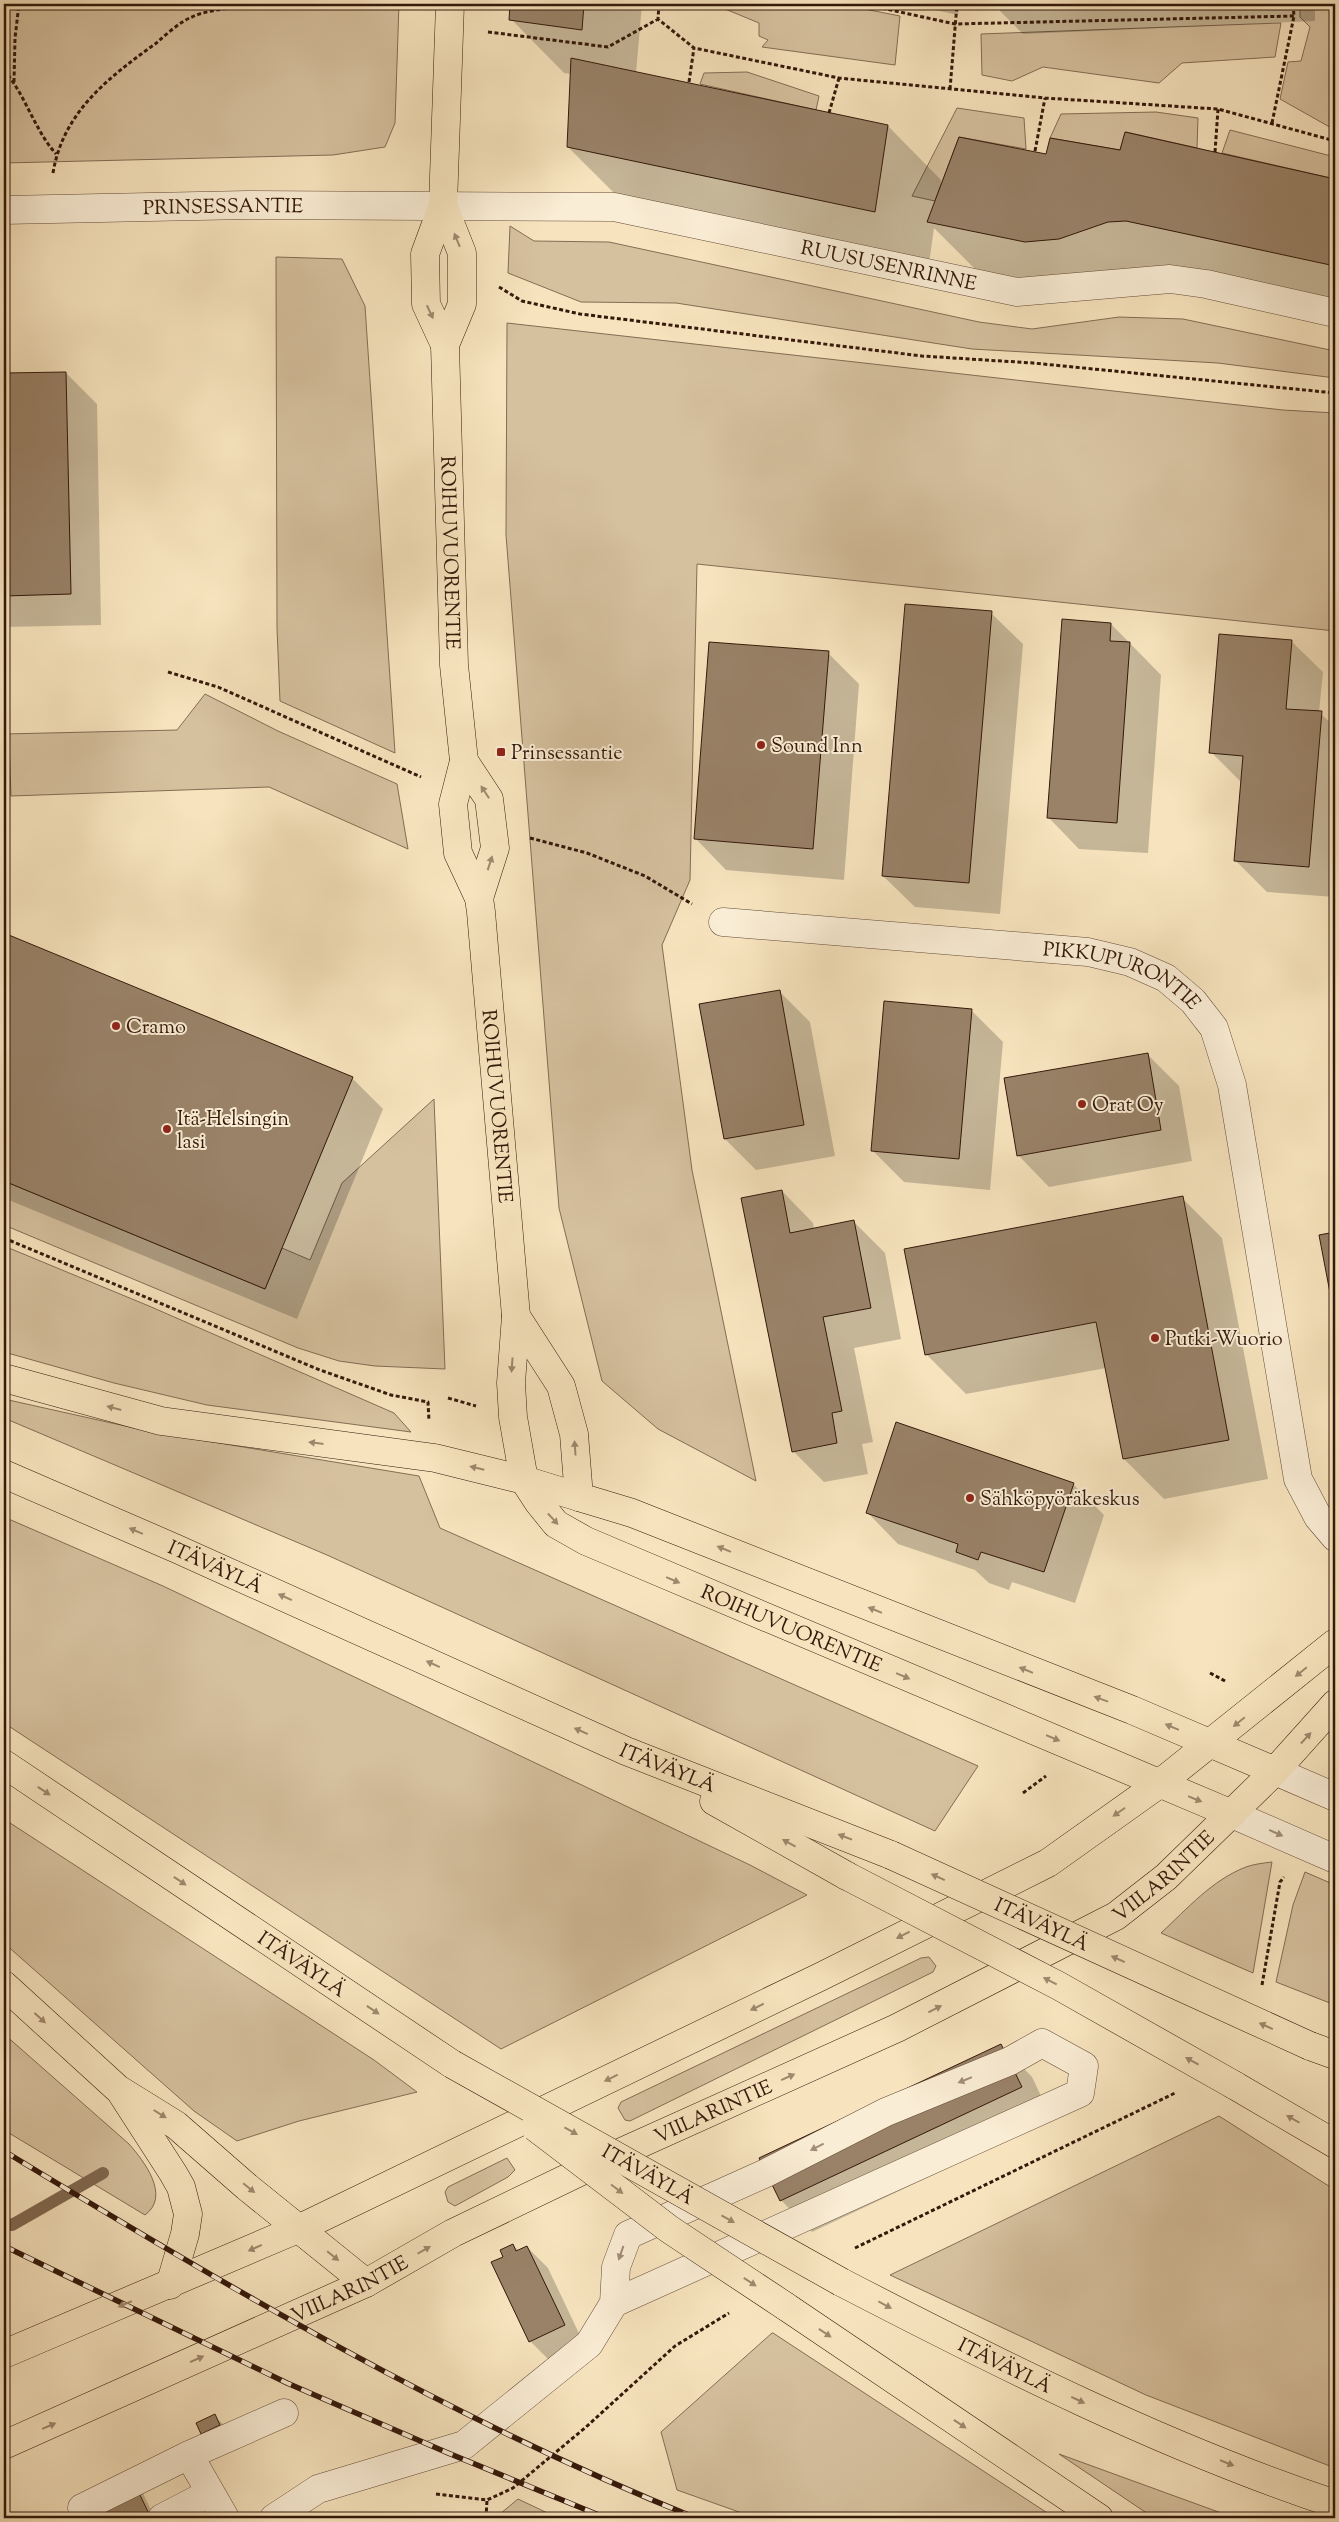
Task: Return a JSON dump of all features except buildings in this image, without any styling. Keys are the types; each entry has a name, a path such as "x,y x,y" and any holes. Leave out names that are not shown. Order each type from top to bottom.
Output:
{"main road":[{"name":"ROIHUVUORENTIE","path":"450,4 443,205 425,254 426,304 445,345 454,665 464,761 453,804 458,853 479,898 516,1316 511,1383 514,1417 524,1480 556,1524 586,1541 1232,1814"},
{"name":"ROIHUVUORENTIE","path":"443,205 462,253 462,304 445,345"},
{"name":"ROIHUVUORENTIE","path":"464,761 489,799 495,848 479,898"},
{"name":"ROIHUVUORENTIE","path":"516,1316 561,1386 574,1434 579,1497"},
{"path":"4,1378 161,1421 435,1458 524,1480 632,1513 1212,1743 1275,1771"},
{"name":"ITÄVÄYLÄ","path":"4,1474 195,1557 626,1751 891,1855 1310,2046 1335,2055"},
{"path":"4,2354 170,2285 300,2228 814,1980 1048,1863 1159,1784 1335,1643"},
{"name":"VIILARINTIE","path":"4,2445 366,2283 453,2233 616,2155 897,2028 1116,1916 1166,1877 1232,1814 1275,1771 1335,1704"},
{"path":"626,1751 846,1876 1058,1986 1335,2144"},
{"name":"ITÄVÄYLÄ","path":"4,1764 452,2064 842,2282 985,2357 1122,2420 1286,2488 1335,2504"},
{"path":"4,1985 118,2088 176,2125 247,2187 366,2283"},
{"path":"452,2064 669,2229 1099,2518"},
{"path":"118,2088 173,2173 180,2187 188,2214 185,2234 170,2285"}],"street":[{"name":"PRINSESSANTIE","path":"4,210 256,204 443,205"},
{"name":"RUUSUSENRINNE","path":"443,205 614,206 1017,292 1170,279 1206,284 1335,313"},
{"name":"PIKKUPURONTIE","path":"723,922 1088,952 1130,962 1166,978 1193,1001 1214,1028 1232,1085 1298,1479 1318,1518 1335,1537"},
{"path":"1275,1771 1335,1797"},
{"path":"1232,1814 1335,1859"},
{"path":"274,2518 318,2489 464,2445 589,2344 614,2303 616,2267 628,2235 766,2173 886,2112 1010,2061 1042,2043 1084,2066 1080,2093 614,2303"},
{"path":"89,2518 82,2508 189,2455 284,2413"},
{"path":"162,2518 217,2510 189,2455"}],"path":[{"path":"14,82 15,38 20,4"},
{"path":"53,174 56,154 70,126 95,92 110,78 192,17 235,4"},
{"path":"658,19 659,4"},
{"path":"864,4 955,24 1294,16"},
{"path":"950,89 957,4"},
{"path":"1272,123 1294,16 1293,4"},
{"path":"488,32 608,47 658,19"},
{"path":"658,19 694,48 839,78 1045,98 1218,109 1335,141"},
{"path":"689,82 694,48"},
{"path":"4,70 14,82 30,109 42,137 56,154"},
{"path":"829,113 839,78"},
{"path":"1034,151 1045,98"},
{"path":"1215,152 1218,109"},
{"path":"497,286 522,301 590,315 922,356 1033,363 1335,393"},
{"path":"168,672 218,687 421,777"},
{"path":"526,836 587,853 645,876 723,922"},
{"path":"4,1238 320,1370 391,1395 428,1402 429,1430"},
{"path":"1262,1987 1280,1882 1287,1870"},
{"path":"847,2252 1176,2093"},
{"path":"429,2495 438,2493 487,2500 513,2488 586,2427 675,2346 709,2323 734,2310"},
{"path":"486,2518 487,2500"},
{"path":"5,2518 24,2514"}],"shaded area":[{"path":"4,4 399,4 395,123 385,147 333,155 4,163"},
{"path":"713,4 839,4 900,16 895,65 762,47 768,40 759,36 759,23"},
{"path":"1300,4 1335,4 1335,130 1280,99 1288,62 1301,61 1310,27 1300,17"},
{"path":"1281,23 1275,57 1182,63 1159,83 1043,67 1012,81 982,75 981,34"},
{"path":"747,72 819,96 816,110 700,84 704,73"},
{"path":"957,108 1024,118 1026,149 959,137 935,201 912,196"},
{"path":"1156,112 1198,118 1197,148 1126,132 1120,150 1050,138 1061,114"},
{"path":"1230,130 1335,157 1335,179 1222,153"},
{"path":"510,226 534,241 609,242 979,322 1032,329 1119,317 1183,319 1335,351 1335,378 1218,363 972,349 676,303 581,302 508,273"},
{"path":"276,257 342,259 365,306 395,753 280,701 277,628"},
{"path":"507,323 1283,410 1335,413 1335,631 697,564 690,880 662,945 692,1170 756,1481 658,1429 602,1381 559,1208 506,535"},
{"path":"205,694 278,731 397,784 408,849 269,787 11,796 9,741 4,741 4,734 177,730"},
{"path":"434,1099 445,1369 375,1366 339,1361 298,1348 4,1225 4,1181 265,1289 282,1248 310,1260 342,1183"},
{"path":"4,1246 149,1306 394,1413 411,1432 207,1405 114,1383 4,1352"},
{"path":"4,1399 152,1432 419,1476 440,1528 978,1766 935,1831 327,1555 4,1418"},
{"path":"4,1517 163,1586 750,1865 807,1895 501,2049 4,1723"},
{"path":"4,1819 374,2060 417,2092 299,2121 237,2141 194,2111 4,1943"},
{"path":"1272,1862 1253,1973 1161,1933 1200,1896 1222,1879 1246,1867"},
{"path":"1305,1872 1335,1885 1335,2005 1276,1982 1293,1905"},
{"path":"929,1957 936,1966 933,1972 630,2121 625,2120 618,2108 621,2102 921,1958"},
{"path":"4,2034 135,2151 148,2169 155,2189 156,2198 152,2207 145,2215 4,2130"},
{"path":"1219,2116 1335,2190 1335,2468 1146,2395 890,2275"},
{"path":"507,2158 515,2170 508,2177 455,2206 448,2202 445,2192 448,2187"},
{"path":"772,2333 1055,2518 756,2518 677,2490 661,2432"},
{"path":"1059,2454 1235,2518 1154,2518"},
{"path":"518,2499 558,2518 495,2518"}],"waterway":[{"path":"4,2224 12,2225 103,2173"}],"railway":[{"path":"4,2151 257,2301 429,2395 517,2439 606,2480 696,2518"},
{"path":"4,2246 287,2383 448,2453 606,2518"}],"place":[{"name":"Sound Inn","path":"761,745"},
{"name":"Prinsessantie","path":"501,752"},
{"name":"Cramo","path":"116,1026"},
{"name":"Orat Oy","path":"1082,1104"},
{"name":"Itä-Helsingin lasi","path":"167,1129"},
{"name":"Putki-Wuorio","path":"1155,1338"},
{"name":"Sähköpyöräkeskus","path":"970,1498"}]}
